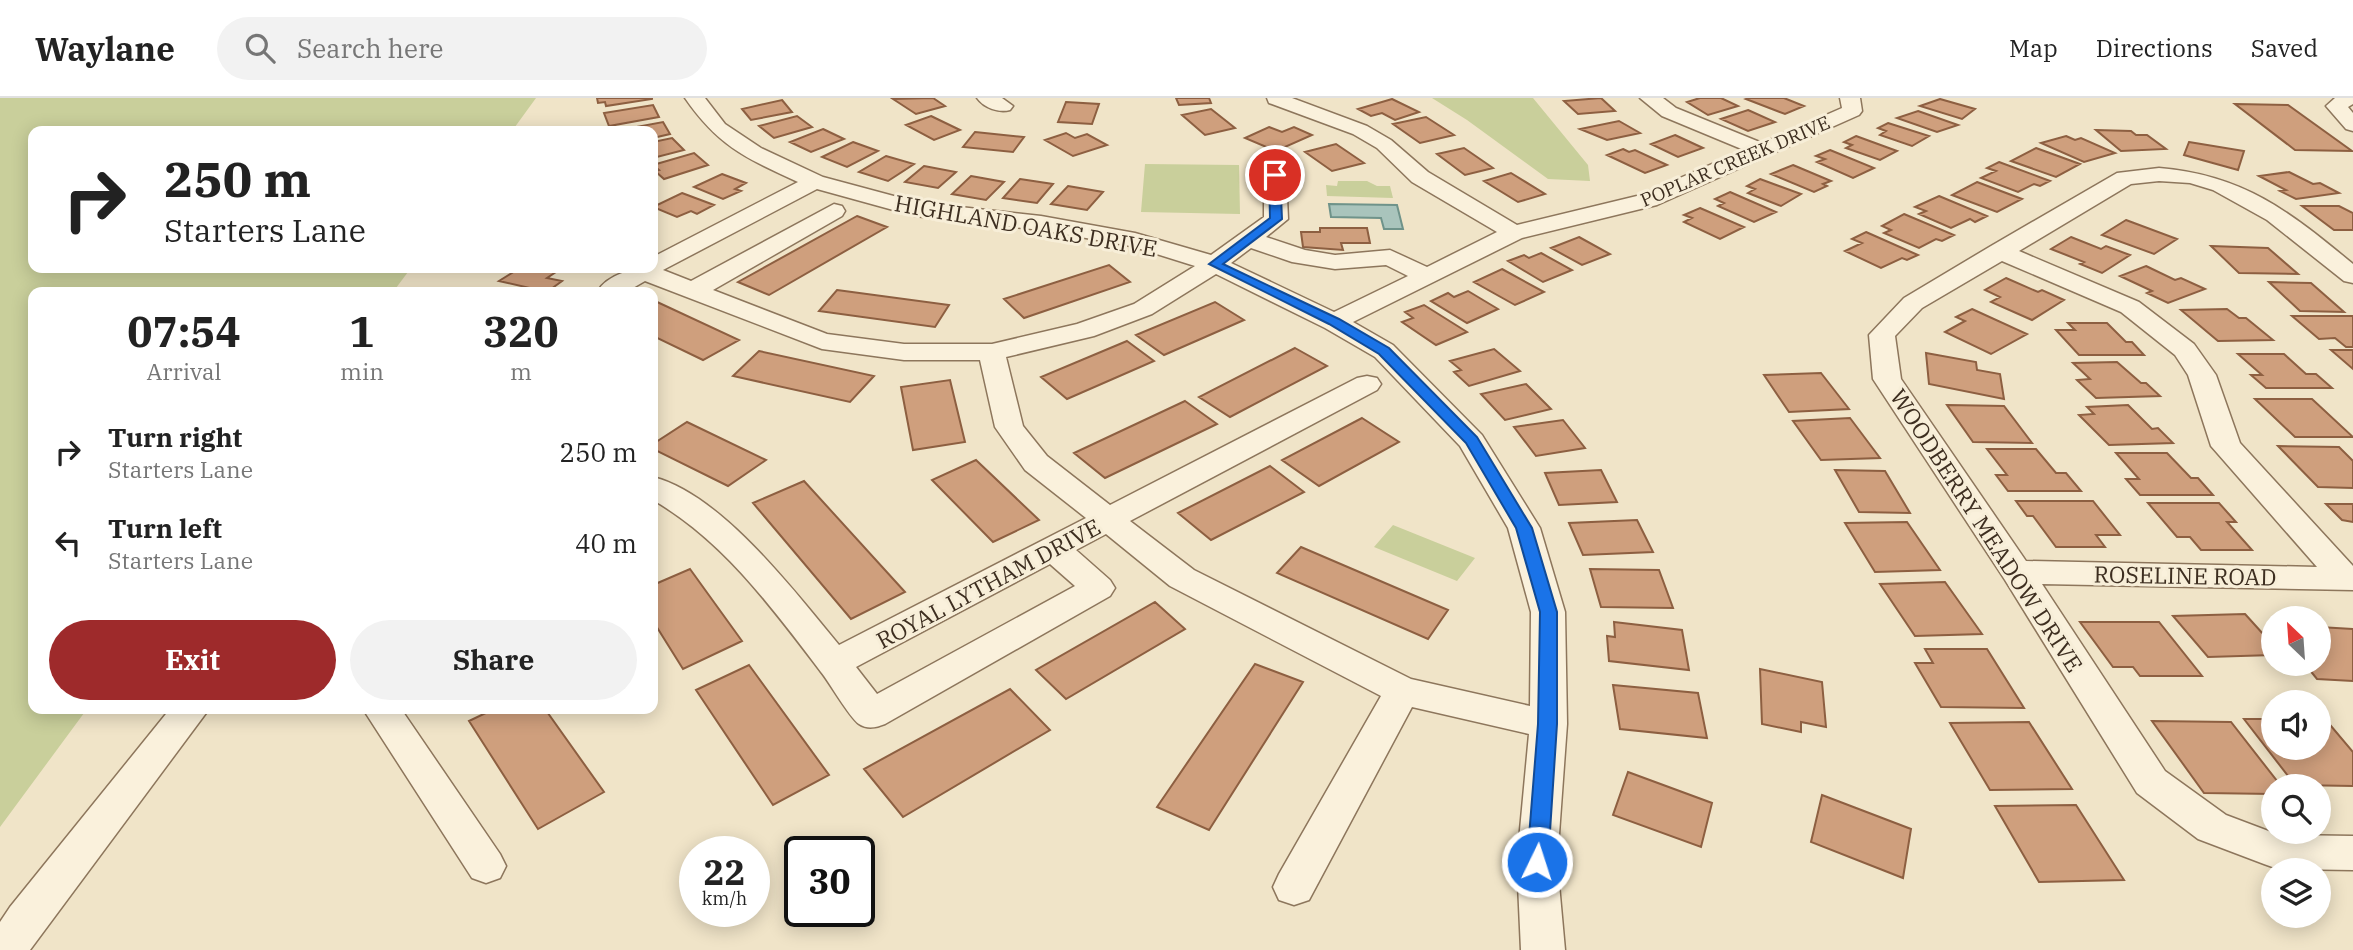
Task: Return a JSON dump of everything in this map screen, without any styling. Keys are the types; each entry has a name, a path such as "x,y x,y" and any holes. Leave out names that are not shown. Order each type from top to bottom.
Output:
{"street":[{"name":"HIGHLAND OAKS DRIVE","path":"695,98 718,128 753,153 815,182 915,209 1041,223 1135,240 1215,264 1334,322 1384,351 1472,441 1524,528 1548,612 1548,724 1537,862 1544,950"},
{"path":"1650,98 1669,112 1763,151"},
{"name":"POPLAR CREEK DRIVE","path":"1334,322 1514,233 1649,200 1763,151 1852,111 1850,98"},
{"path":"2348,98 2336,106 2353,125"},
{"path":"1276,99 1360,130 1384,144 1420,177 1514,233"},
{"name":"WOODBERRY MEADOW DRIVE","path":"2353,276 2261,205 2232,189 2207,180 2171,173 2150,173 2125,178 1999,251 1913,303 1882,335 1887,379 2017,572 2151,782 2212,827 2277,852 2353,853"},
{"path":"658,273 822,341 904,352 992,352 1085,330 1143,309 1215,264 1276,219 1275,175"},
{"path":"658,263 815,182"},
{"path":"694,289 834,211"},
{"path":"1250,240 1301,257 1335,262 1390,257 1426,276"},
{"path":"1999,251 2130,307 2185,350 2202,376 2226,446 2349,579"},
{"path":"617,287 640,273"},
{"path":"992,352 1009,427 1036,463 1182,578 1402,691 1548,724"},
{"name":"ROYAL LYTHAM DRIVE","path":"834,663 1367,384"},
{"path":"658,490 707,522 761,576 834,663 872,714 1098,588 1053,548"},
{"name":"ROSELINE ROAD","path":"2017,572 2349,579"},
{"path":"1294,887 1402,691"},
{"path":"6,950 25,920 187,714"},
{"path":"384,714 486,866"}],"green space":[{"path":"0,98 536,98 516,126 28,126 28,273 407,273 397,287 28,287 28,714 83,714 0,827"},
{"path":"1432,98 1533,98 1588,165 1590,181 1548,179"},
{"path":"1145,164 1239,165 1240,214 1141,212"},
{"path":"1338,181 1367,181 1377,186 1390,186 1393,198 1327,196 1326,185 1337,186"},
{"path":"1393,525 1475,558 1457,581 1374,547"}],"water":[{"path":"1329,204 1397,205 1403,229 1384,229 1381,218 1331,217"}],"building":[{"path":"597,98 652,99 606,106 605,102 598,103"},
{"path":"933,98 945,106 916,114 893,99"},
{"path":"1176,98 1209,98 1211,103 1179,105"},
{"path":"1601,98 1615,111 1578,114 1564,101"},
{"path":"1700,98 1721,98 1738,106 1708,115 1687,102"},
{"path":"1784,98 1804,106 1785,114 1746,99"},
{"path":"1392,99 1419,112 1395,120 1382,113 1371,116 1358,109"},
{"path":"1940,99 1975,109 1962,119 1920,106"},
{"path":"782,100 792,112 751,120 742,109"},
{"path":"1066,102 1099,104 1092,124 1058,122"},
{"path":"2235,104 2288,105 2352,151 2295,150"},
{"path":"653,105 659,117 609,126 604,113"},
{"path":"1211,109 1235,128 1205,135 1182,115"},
{"path":"1748,110 1775,122 1748,131 1721,119"},
{"path":"1918,111 1958,125 1937,132 1897,118"},
{"path":"797,116 812,127 774,138 759,126"},
{"path":"931,116 960,130 934,140 906,125"},
{"path":"1426,117 1454,135 1420,143 1393,124"},
{"path":"1619,121 1640,133 1607,140 1580,129"},
{"path":"663,122 670,134 658,137 658,126 642,126"},
{"path":"1888,123 1929,136 1912,146 1880,135 1886,131 1878,128"},
{"path":"1269,127 1282,132 1294,127 1312,135 1276,151 1245,138"},
{"path":"823,129 844,139 811,152 790,142"},
{"path":"2096,130 2131,131 2136,135 2147,135 2166,149 2121,151"},
{"path":"975,132 1024,137 1013,152 963,147"},
{"path":"1066,133 1075,138 1087,134 1107,145 1073,156 1045,140"},
{"path":"1675,135 1703,148 1678,157 1651,144"},
{"path":"1856,136 1897,151 1880,160 1846,148 1852,145 1844,142"},
{"path":"2066,136 2075,140 2081,138 2115,153 2084,162 2041,143"},
{"path":"672,138 684,150 658,157 658,141"},
{"path":"853,142 878,151 847,167 822,157"},
{"path":"2189,142 2244,151 2238,170 2184,155"},
{"path":"1336,144 1364,163 1332,171 1305,152"},
{"path":"1464,148 1493,168 1465,175 1437,154"},
{"path":"2036,148 2080,164 2056,177 2011,161"},
{"path":"1623,149 1629,152 1635,150 1667,165 1645,173 1607,155"},
{"path":"1830,150 1874,168 1853,178 1817,162 1825,159 1816,156"},
{"path":"694,153 708,165 664,179 658,174 658,164"},
{"path":"886,156 914,164 888,181 859,172"},
{"path":"1999,162 2050,181 2040,186 2034,184 2018,192 1981,178 1996,171 1987,168"},
{"path":"1793,165 1831,181 1814,192 1771,174"},
{"path":"924,166 956,172 938,188 905,182"},
{"path":"2289,172 2339,193 2296,199 2280,191 2286,190 2259,176"},
{"path":"1511,173 1545,194 1518,202 1484,181"},
{"path":"722,174 746,183 735,189 741,191 723,199 694,187"},
{"path":"971,176 1004,182 986,200 952,194"},
{"path":"1020,179 1053,184 1037,203 1003,198"},
{"path":"1760,179 1801,194 1781,206 1748,193 1755,189 1747,186"},
{"path":"1977,182 2022,199 1997,212 1952,195"},
{"path":"1068,186 1103,192 1087,210 1051,204"},
{"path":"1730,192 1776,212 1754,222 1718,206 1724,203 1715,199"},
{"path":"682,193 714,205 697,214 691,211 677,217 658,209 658,205"},
{"path":"1939,196 1987,216 1975,222 1970,219 1951,228 1919,214 1926,211 1915,207"},
{"path":"2302,206 2339,206 2353,213 2353,230 2334,230"},
{"path":"1700,208 1744,227 1720,239 1684,222 1692,218 1684,215"},
{"path":"1904,214 1954,235 1942,241 1936,239 1919,248 1884,233 1891,230 1882,226"},
{"path":"857,216 887,227 769,295 738,282"},
{"path":"2126,220 2177,239 2154,254 2102,235"},
{"path":"1320,228 1367,228 1370,243 1341,243 1343,250 1303,247 1301,232 1320,232"},
{"path":"1866,232 1918,255 1907,260 1902,258 1881,268 1845,251 1862,243 1852,239"},
{"path":"1579,237 1610,254 1582,265 1551,248"},
{"path":"2071,237 2101,249 2106,246 2130,255 2102,273 2080,264 2084,262 2051,249"},
{"path":"2211,246 2268,248 2298,274 2239,273"},
{"path":"1541,253 1572,270 1543,282 1508,261"},
{"path":"1109,265 1130,282 1024,318 1004,299"},
{"path":"2146,266 2175,280 2181,278 2205,289 2168,303 2147,293 2152,291 2120,276"},
{"path":"1502,269 1544,292 1515,305 1474,282"},
{"path":"512,273 554,273 547,278 562,281 554,287 525,287 499,281"},
{"path":"2006,278 2064,300 2032,320 1991,302 2000,297 1985,290"},
{"path":"2269,282 2311,283 2344,312 2300,311"},
{"path":"837,290 949,305 935,327 819,311"},
{"path":"1468,291 1498,309 1467,323 1431,301 1448,293 1454,297"},
{"path":"658,302 739,340 703,360 658,338"},
{"path":"1215,302 1244,320 1164,355 1136,335"},
{"path":"1424,305 1467,332 1436,345 1402,322 1413,318 1405,312"},
{"path":"1972,309 2027,334 1991,354 1945,332 1965,321 1956,317"},
{"path":"2227,309 2239,318 2246,318 2273,340 2218,341 2181,310"},
{"path":"2292,316 2353,316 2353,347 2346,347 2335,338 2319,339"},
{"path":"2068,323 2107,323 2144,355 2079,355 2056,330 2075,330"},
{"path":"1127,341 1154,361 1067,399 1041,377"},
{"path":"1295,348 1327,366 1230,417 1199,397"},
{"path":"1494,349 1520,371 1469,386 1454,372 1461,370 1450,361"},
{"path":"2331,350 2353,350 2353,369"},
{"path":"759,351 874,376 850,402 733,376"},
{"path":"1926,353 1976,362 1977,370 2000,374 2004,399 1929,384"},
{"path":"2238,354 2284,354 2306,374 2316,374 2332,388 2266,388 2251,375 2262,375"},
{"path":"2117,362 2160,396 2096,398 2077,380 2090,379 2073,363"},
{"path":"1821,373 1849,409 1789,412 1764,375"},
{"path":"950,380 965,442 913,450 901,387"},
{"path":"1526,384 1551,409 1505,420 1481,394"},
{"path":"2255,399 2312,399 2353,437 2295,437"},
{"path":"1185,401 1217,424 1105,478 1074,453"},
{"path":"1947,405 2004,406 2032,443 1973,442"},
{"path":"2128,405 2152,429 2158,428 2173,443 2109,445 2079,415 2094,414 2087,407"},
{"path":"1362,418 1399,442 1319,486 1282,460"},
{"path":"1850,418 1880,458 1821,460 1793,421"},
{"path":"1563,420 1585,448 1536,456 1514,427"},
{"path":"687,422 766,460 728,486 658,451 658,441"},
{"path":"2278,446 2339,447 2353,461 2353,488 2318,487"},
{"path":"1987,449 2036,449 2056,473 2066,473 2081,491 2008,491 1996,475 2007,475"},
{"path":"2116,453 2167,453 2191,478 2198,478 2213,495 2140,495 2126,479 2139,479"},
{"path":"976,460 1039,520 993,542 932,480"},
{"path":"1270,466 1304,492 1211,540 1178,513"},
{"path":"1601,470 1617,502 1559,505 1545,473"},
{"path":"1835,470 1885,471 1910,513 1859,512"},
{"path":"804,481 905,592 851,619 753,503"},
{"path":"2016,501 2093,501 2120,535 2096,535 2105,547 2056,547 2033,516 2027,516"},
{"path":"2148,503 2219,503 2236,522 2227,522 2252,550 2201,550 2190,537 2177,537"},
{"path":"2326,504 2353,504 2353,522 2342,520"},
{"path":"1637,520 1653,552 1583,555 1569,523"},
{"path":"1907,522 1940,570 1875,572 1845,523"},
{"path":"1301,547 1448,610 1428,639 1277,573"},
{"path":"690,569 742,641 683,669 658,629 658,583"},
{"path":"1590,569 1659,570 1673,608 1601,607"},
{"path":"1945,582 1982,634 1915,636 1880,584"},
{"path":"1155,602 1185,629 1066,699 1036,670"},
{"path":"2245,614 2261,632 2261,655 2208,657 2173,616"},
{"path":"1614,622 1682,630 1689,670 1609,661 1607,636 1615,637"},
{"path":"2080,622 2159,622 2202,676 2140,676 2133,667 2113,667"},
{"path":"2331,628 2353,629 2353,681 2317,679 2315,676 2331,676"},
{"path":"1925,649 1987,649 2024,708 1941,707 1915,663 1933,663"},
{"path":"1255,664 1303,682 1209,830 1157,807"},
{"path":"749,665 829,775 773,805 696,690"},
{"path":"1760,669 1822,682 1826,727 1801,722 1801,732 1762,724"},
{"path":"1613,685 1698,693 1707,738 1620,729"},
{"path":"1010,689 1050,730 903,817 864,769"},
{"path":"484,714 549,714 604,792 538,829 469,721"},
{"path":"2244,719 2261,719 2261,741"},
{"path":"2152,721 2231,722 2272,774 2261,774 2261,794 2204,793"},
{"path":"2029,722 2072,789 1990,790 1950,723"},
{"path":"2331,726 2353,752 2353,786 2331,786 2331,774 2286,774 2276,760 2331,760"},
{"path":"1628,772 1712,803 1701,847 1613,815"},
{"path":"1822,795 1911,829 1903,878 1811,842"},
{"path":"2076,805 2124,880 2039,882 1995,806"}],"route":[{"path":"1275,175 1276,219 1215,264 1334,322 1384,351 1472,441 1524,528 1548,612 1548,724 1537,862"}]}
